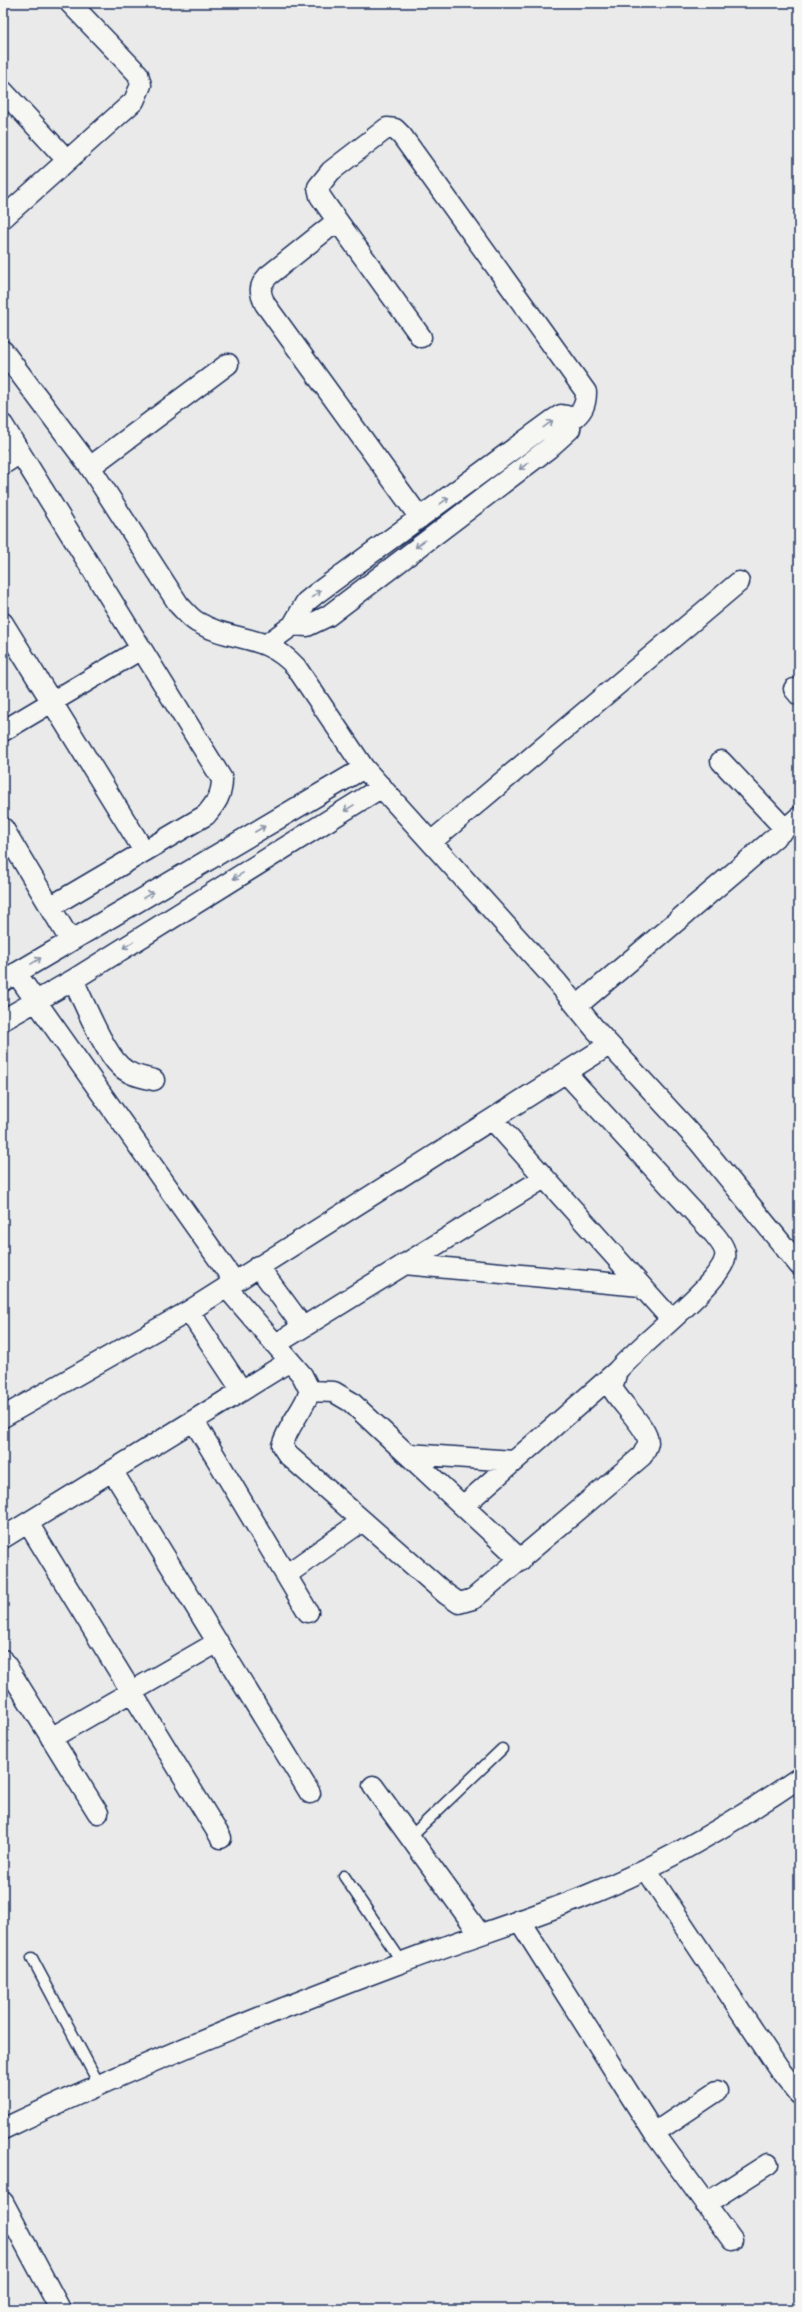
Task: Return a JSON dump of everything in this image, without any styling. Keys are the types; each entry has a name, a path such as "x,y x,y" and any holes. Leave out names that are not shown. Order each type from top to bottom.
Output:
{"street":[{"path":"3,218 134,101 141,85 138,74 70,3"},
{"path":"3,91 67,160"},
{"path":"293,625 307,626 328,616 550,448 570,429 571,421 581,412 586,404 586,392 402,136 395,129 387,128 322,179 318,187 320,196 337,221 421,336"},
{"path":"337,221 268,276 260,285 260,294 264,304 420,518"},
{"path":"3,351 90,467 180,605 196,622 212,629 267,644 284,654 296,667 364,768 577,1006 610,1045 699,1142 799,1265"},
{"path":"90,467 228,364"},
{"path":"267,644 293,625 306,602 317,593 561,415 567,416 571,421"},
{"path":"3,425 222,779 222,792 216,804 206,815 50,907"},
{"path":"3,464 20,453"},
{"path":"431,842 740,582"},
{"path":"3,623 144,851"},
{"path":"3,731 141,649"},
{"path":"577,1006 792,823 721,761"},
{"path":"364,768 70,940 10,977 34,1001 230,1284 302,1375 310,1391 305,1405 286,1431 282,1446 288,1455 362,1521 459,1603 473,1599 521,1560 642,1456 648,1442 646,1433 618,1399 612,1388 617,1371"},
{"path":"3,1020 73,980 382,787"},
{"path":"6,840 70,940"},
{"path":"73,980 110,1052 120,1067 134,1076 154,1080"},
{"path":"3,1417 189,1311 610,1045"},
{"path":"462,1506 617,1371 720,1271 725,1257 722,1244 566,1072"},
{"path":"492,1119 671,1319"},
{"path":"276,1344 544,1178"},
{"path":"404,1264 641,1286"},
{"path":"258,1266 303,1327"},
{"path":"189,1311 242,1392"},
{"path":"3,1538 113,1472 290,1361"},
{"path":"310,1391 334,1392 344,1396 521,1560"},
{"path":"194,1421 308,1612"},
{"path":"408,1454 514,1461"},
{"path":"113,1472 310,1794"},
{"path":"286,1575 362,1521"},
{"path":"28,1523 221,1838"},
{"path":"51,1738 218,1642"},
{"path":"3,1660 98,1813"},
{"path":"3,2129 99,2084 212,2036 402,1962 588,1895 646,1869 750,1811 799,1778"},
{"path":"373,1786 480,1934"},
{"path":"646,1869 779,2069 799,2094"},
{"path":"519,1920 654,2133 732,2240"},
{"path":"654,2133 717,2091"},
{"path":"705,2204 768,2164"},
{"path":"3,2202 60,2309"}],"lane":[{"path":"410,1837 502,1749"},
{"path":"344,1876 402,1962"},
{"path":"32,1958 99,2084"}]}
